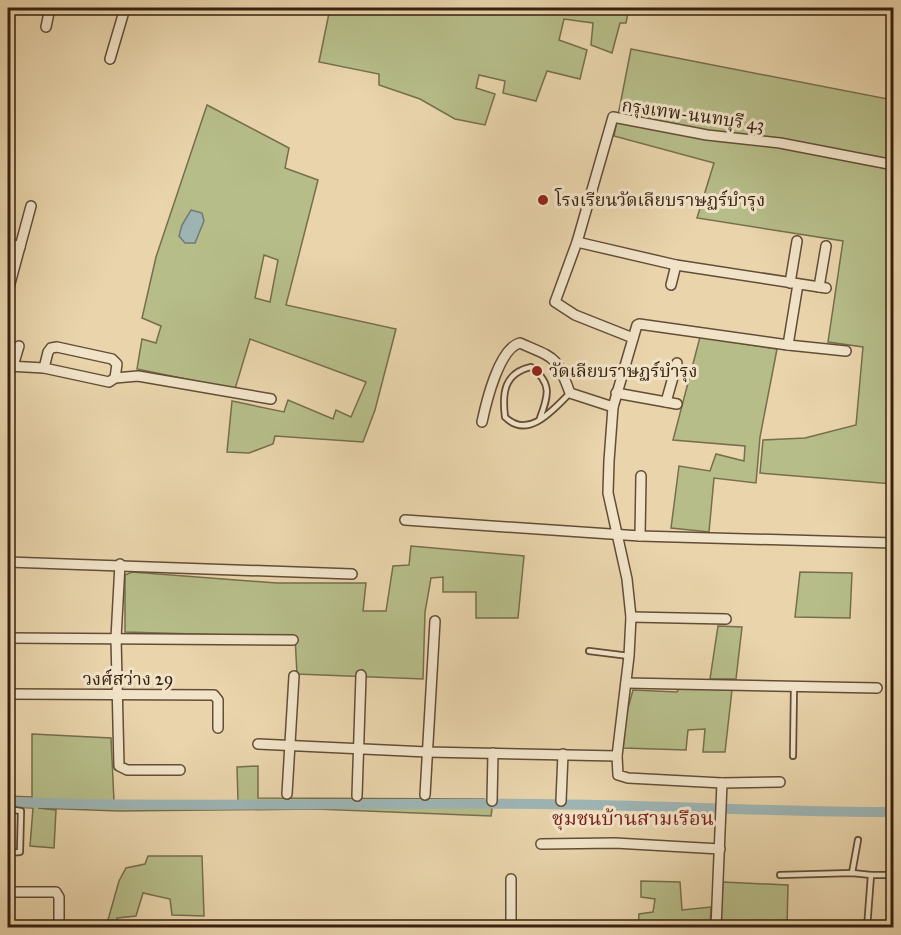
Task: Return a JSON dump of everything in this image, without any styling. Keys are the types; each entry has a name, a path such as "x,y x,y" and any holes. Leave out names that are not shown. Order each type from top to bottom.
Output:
{"street":[{"path":"46,27 50,8"},
{"path":"110,59 125,8"},
{"name":"กรุงเทพ-นนทบุรี 43","path":"577,242 613,117 707,135 780,143 894,165"},
{"path":"8,291 31,206"},
{"path":"788,345 797,241"},
{"path":"633,338 575,315 555,302 577,242 676,265 822,287 826,246"},
{"path":"8,243 20,247"},
{"path":"671,285 676,265"},
{"path":"780,782 722,783 620,777 617,756 629,656 631,617 627,579 608,493 613,407 637,325 640,324 846,351"},
{"path":"482,422 493,381 507,353 520,343 553,357 561,368 570,393 613,407"},
{"path":"19,346 10,366 44,368 109,382 116,378 138,376 271,399"},
{"path":"44,368 48,352 51,348 57,347 112,359 117,364 116,378"},
{"path":"666,402 677,363"},
{"path":"616,393 677,404"},
{"path":"640,536 641,476"},
{"path":"405,520 640,536 894,543"},
{"path":"8,562 120,564 352,574"},
{"path":"120,564 116,638 120,768 180,770"},
{"path":"631,617 726,619"},
{"path":"425,795 435,621"},
{"path":"8,638 293,640"},
{"path":"357,796 361,675"},
{"path":"287,794 294,676"},
{"path":"626,683 877,688"},
{"name":"วงศ์สว่าง 29","path":"8,694 214,695 218,699 218,728"},
{"path":"258,744 427,752 617,756"},
{"path":"492,801 493,753"},
{"path":"561,801 563,754"},
{"path":"716,927 722,783"},
{"path":"541,844 615,843 720,849"},
{"path":"511,879 511,927"},
{"path":"8,892 56,892 59,897 59,927"}],"lane":[{"path":"540,418 547,398 546,386 541,376 531,367 520,369 505,390 504,417 510,422 521,427 529,426 555,408 570,393"},
{"path":"589,651 629,656"},
{"path":"793,756 794,686"},
{"path":"8,809 21,811 20,852 8,853"},
{"path":"852,873 858,840"},
{"path":"780,875 852,873 894,875"},
{"path":"867,927 870,875"}],"green space":[{"path":"330,8 629,8 626,23 620,23 612,53 591,45 593,23 564,19 559,40 587,50 580,79 547,71 536,101 503,93 505,81 479,75 476,88 495,94 485,125 455,119 420,99 379,85 379,74 319,62"},
{"path":"631,49 893,100 893,484 760,473 763,440 805,438 856,425 863,347 828,342 843,241 697,218 714,163 614,136"},
{"path":"207,105 289,148 285,168 318,180 286,305 396,329 375,410 363,442 275,436 273,444 249,453 227,452 232,401 284,412 288,400 333,419 336,410 351,417 366,382 250,339 235,389 137,369 142,339 156,343 161,326 142,318 156,257","holes":["264,255 278,260 270,302 255,298"]},
{"path":"700,337 777,349 760,437 756,483 714,478 709,532 671,528 679,466 710,471 716,454 744,461 745,446 673,440"},
{"path":"411,546 524,556 518,618 476,618 476,592 443,592 443,577 431,578 425,612 423,679 297,674 295,637 125,632 125,575 132,572 277,583 366,583 363,611 386,611 393,566 409,565"},
{"path":"800,572 852,573 850,618 795,617"},
{"path":"718,626 742,627 736,679 710,679"},
{"path":"680,687 732,690 725,752 703,752 705,729 688,730 686,750 623,748 625,719 633,690 677,692"},
{"path":"32,734 111,738 114,801 238,801 237,767 258,766 258,798 484,799 492,809 491,816 316,809 119,811 38,808 56,810 54,848 30,846 33,808 8,807 8,796 32,797"},
{"path":"148,856 202,856 204,916 172,915 170,899 143,893 136,916 117,918 116,927 106,927 119,881 126,868 145,864"},
{"path":"641,881 680,882 682,910 711,907 710,927 638,927 639,914 653,912 655,899 641,897"},
{"path":"723,882 788,885 787,927 720,928"}],"water":[{"path":"191,210 202,213 204,221 195,243 185,243 179,236 182,225"}],"waterway":[{"path":"8,802 141,805 539,804 894,812"}],"place":[{"name":"โรงเรียนวัดเลียบราษฏร์บำรุง","path":"543,200"},
{"name":"วัดเลียบราษฏร์บำรุง","path":"537,371"}],"district":[{"name":"ชุมชนบ้านสามเรือน","path":"633,818"}]}
